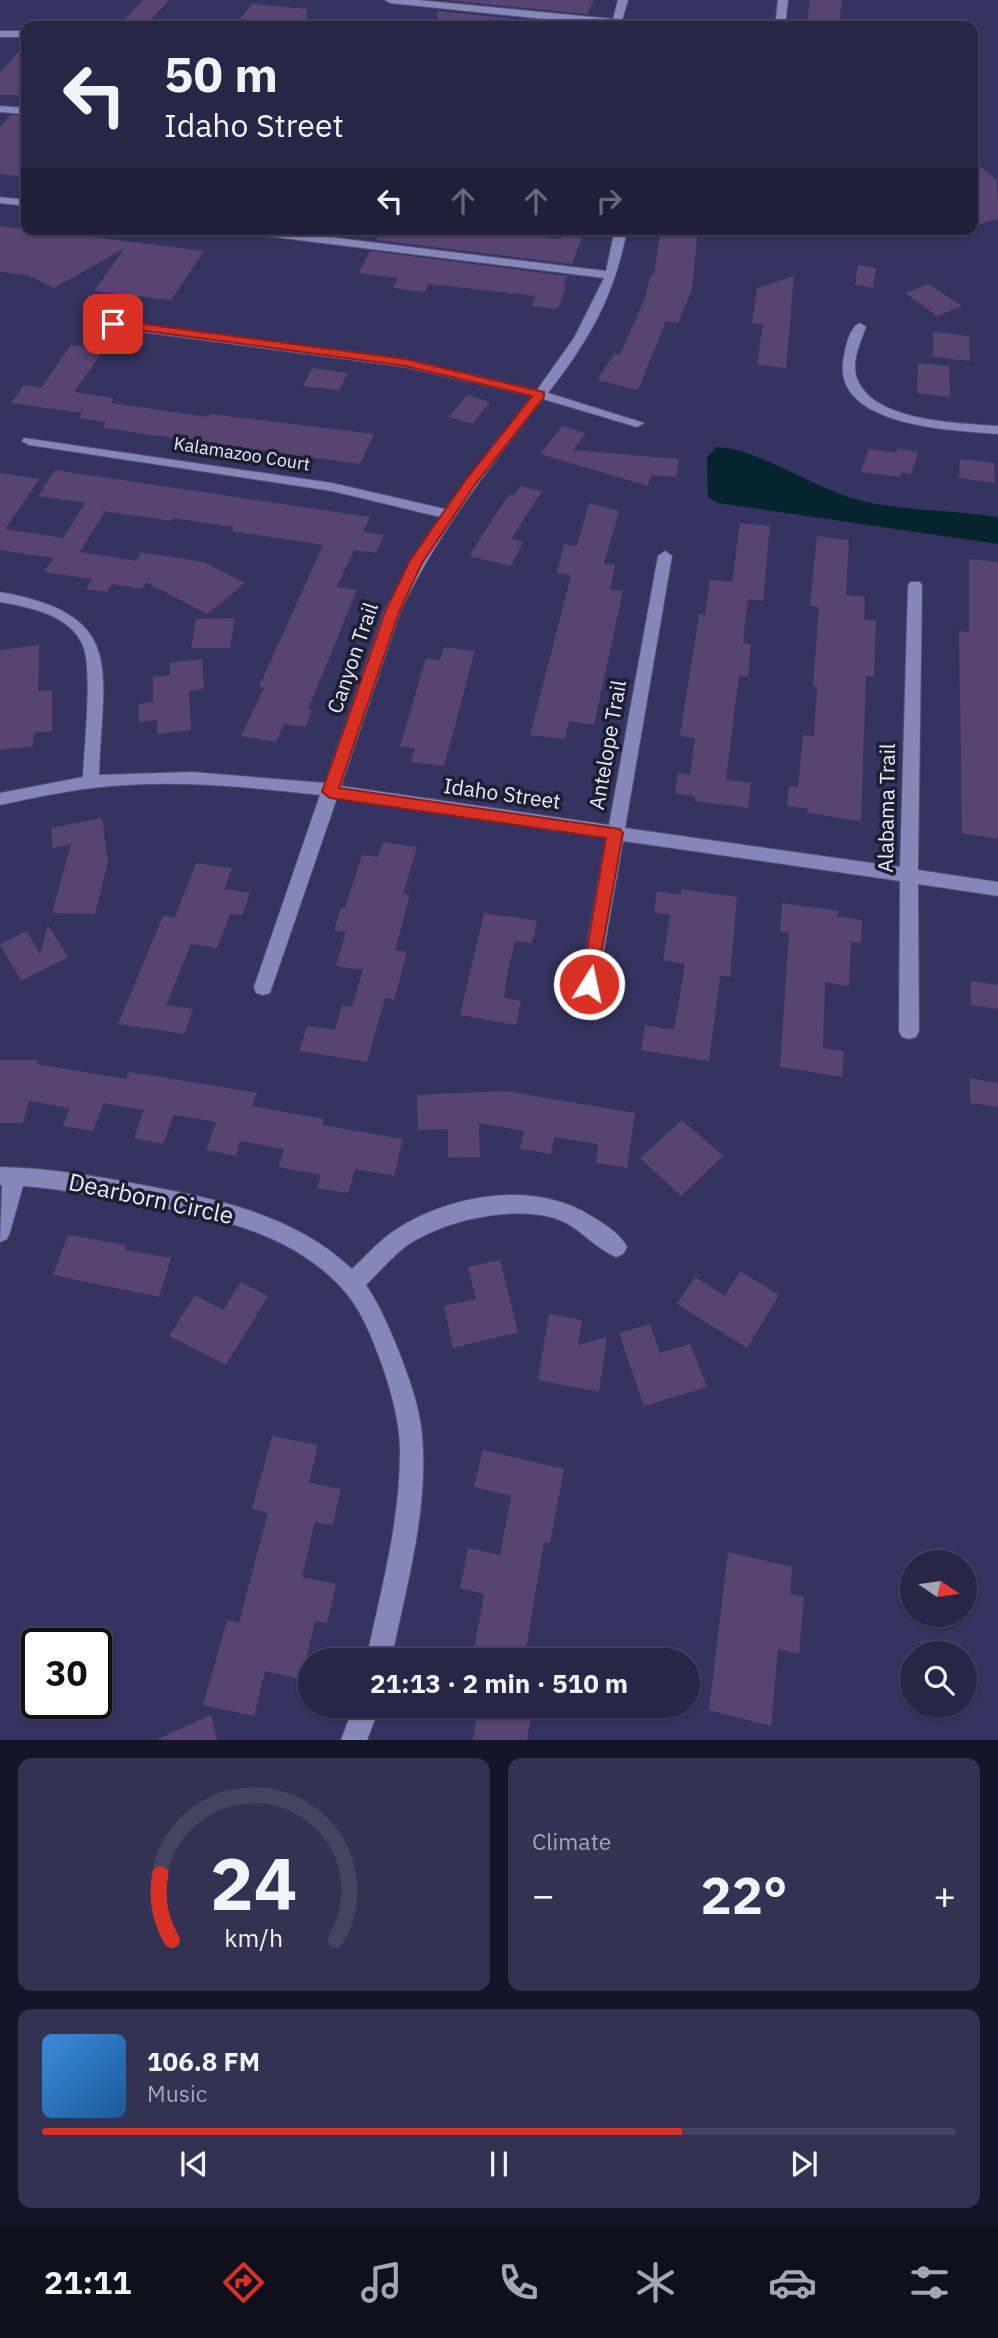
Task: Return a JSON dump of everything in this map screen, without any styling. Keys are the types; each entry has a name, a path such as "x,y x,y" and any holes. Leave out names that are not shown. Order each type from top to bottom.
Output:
{"street":[{"path":"390,0 588,21"},
{"path":"617,21 623,0"},
{"path":"781,21 783,0"},
{"path":"0,34 21,34"},
{"path":"0,109 21,111"},
{"path":"0,200 21,202"},
{"path":"283,235 612,275"},
{"name":"Canyon Trail","path":"263,987 392,612 416,562 448,514 539,394 563,367 590,326 612,275 620,235"},
{"path":"113,324 405,363 539,394 637,423"},
{"path":"860,327 849,357 849,376 866,402 900,417 918,421 998,430"},
{"name":"Kalamazoo Court","path":"29,441 332,487 448,514"},
{"name":"Antelope Trail","path":"589,984 665,556"},
{"name":"Alabama Trail","path":"909,1031 909,875 915,586"},
{"path":"0,597 27,601 57,612 77,626 92,648 91,780"},
{"name":"Idaho Street","path":"0,799 91,780 207,777 330,792 998,889"},
{"path":"0,1231 7,1176"},
{"name":"Dearborn Circle","path":"7,1176 113,1188 220,1209 277,1228 306,1245 352,1284 375,1320 398,1378 411,1444 409,1503 381,1648"},
{"path":"352,1284 398,1239 428,1223 476,1210 526,1206 558,1210 583,1222 616,1247"},
{"path":"354,1740 362,1718"}],"water":[{"path":"716,447 749,454 858,500 998,517 998,544 718,503 708,497 707,458"}],"building":[{"path":"143,0 169,0 150,21 125,19"},
{"path":"445,0 594,0 587,14"},
{"path":"810,0 842,0 840,21 808,21"},
{"path":"252,4 307,9 306,21 238,21"},
{"path":"438,11 534,21 437,21"},
{"path":"21,49 21,95 0,95 0,72"},
{"path":"11,115 21,116 21,176 0,174 0,127"},
{"path":"978,165 997,180 998,219 978,225"},
{"path":"0,226 21,229 21,235 73,235 204,251 171,300 94,291 125,248 54,288 28,275 0,272"},
{"path":"378,235 522,235 560,239 562,236 582,238 572,264 376,240"},
{"path":"660,235 697,235 692,289 678,323 666,321 638,390 597,380 615,353 620,355 645,298 651,274 654,274"},
{"path":"370,251 567,276 563,286 566,287 558,309 532,306 536,296 428,284 425,292 393,288 398,278 359,273"},
{"path":"858,265 876,268 873,288 855,285"},
{"path":"794,276 786,368 757,365 763,324 752,323 757,288"},
{"path":"929,284 962,306 937,316 905,293"},
{"path":"933,332 969,336 970,361 933,357"},
{"path":"71,345 104,350 74,392 114,398 111,403 208,417 210,414 374,434 360,464 103,428 106,422 79,418 82,413 11,403 24,385 41,388"},
{"path":"918,363 949,366 950,397 917,393"},
{"path":"312,368 348,373 339,390 303,386"},
{"path":"467,395 490,402 472,424 449,417"},
{"path":"562,426 586,433 573,450 679,459 676,477 651,475 648,486 540,454"},
{"path":"898,448 918,452 911,474 902,472 900,477 861,472 869,449 896,453"},
{"path":"960,459 994,463 995,483 959,478"},
{"path":"55,470 370,517 363,532 384,535 376,553 354,550 337,587 357,590 308,709 312,710 305,727 284,724 276,742 241,736 264,688 259,687 323,545 232,531 234,527 102,511 104,513 80,552 136,561 141,552 204,562 245,583 207,614 146,582 142,589 112,584 107,592 86,589 92,579 44,572 53,558 0,550 0,473 39,479 5,529 63,538 85,503 38,496"},
{"path":"520,486 542,491 511,539 523,542 511,566 469,556 509,494 514,496"},
{"path":"589,503 619,511 604,564 615,565 610,590 623,591 594,725 569,721 565,739 530,735 571,575 557,573 564,544 577,546"},
{"path":"740,523 770,526 763,601 748,599 743,643 751,644 748,677 739,675 726,780 751,783 748,808 695,801 695,796 675,793 678,773 690,775 695,738 680,736 699,614 705,615 710,580 732,582"},
{"path":"817,536 849,540 846,595 865,597 864,620 876,621 874,677 866,676 861,821 807,813 808,809 787,806 789,786 798,787 803,735 814,736 817,687 813,686 819,607 810,606"},
{"path":"969,559 998,562 998,839 962,833 959,631 969,632"},
{"path":"235,618 230,648 191,648 196,619"},
{"path":"39,645 38,691 52,690 52,731 34,733 33,746 0,750 0,650"},
{"path":"444,647 475,651 444,766 411,762 415,748 400,746 426,658 440,660"},
{"path":"202,659 204,689 189,691 191,730 157,734 157,720 139,722 139,704 153,702 153,677 170,675 170,663"},
{"path":"102,818 108,862 95,914 52,913 71,844 53,848 51,828"},
{"path":"383,842 417,847 403,894 410,895 395,950 407,952 394,1000 385,998 367,1062 299,1051 307,1026 335,1030 342,1005 352,1007 363,970 336,966 346,932 334,930 341,908 345,908 362,855 378,857"},
{"path":"196,863 232,868 224,889 250,893 242,915 230,914 217,948 191,944 166,1005 193,1009 184,1034 118,1024 163,916 175,917"},
{"path":"681,889 737,897 730,977 720,976 709,1061 641,1050 645,1025 674,1030 685,964 663,960 670,915 654,912 657,891 681,895"},
{"path":"782,903 838,911 838,917 862,920 861,943 851,942 849,986 825,982 823,1048 844,1051 842,1077 780,1067 789,933 780,931"},
{"path":"484,913 537,921 532,943 515,941 506,980 504,998 521,1001 516,1025 460,1015"},
{"path":"48,925 68,957 21,981 0,944 27,931 40,954"},
{"path":"971,981 998,985 998,1009 971,1005"},
{"path":"0,1060 38,1060 37,1064 126,1079 129,1072 257,1093 252,1106 324,1119 322,1125 403,1139 394,1176 355,1169 348,1193 317,1188 321,1175 278,1167 284,1149 240,1141 236,1156 206,1150 216,1122 174,1115 163,1144 134,1138 144,1110 104,1103 93,1131 63,1126 70,1108 29,1101 23,1123 0,1123"},
{"path":"970,1078 998,1083 998,1107 970,1103"},
{"path":"507,1091 635,1113 627,1168 596,1163 598,1144 554,1137 551,1154 520,1149 524,1131 479,1123 480,1157 448,1158 448,1129 418,1130 417,1095"},
{"path":"682,1120 723,1156 681,1196 640,1158"},
{"path":"68,1235 126,1245 125,1250 171,1258 159,1297 53,1275"},
{"path":"500,1260 518,1332 453,1348 444,1306 476,1299 468,1267"},
{"path":"740,1271 779,1295 747,1348 677,1304 695,1277 725,1296"},
{"path":"241,1282 268,1296 226,1365 169,1336 195,1295 223,1310"},
{"path":"549,1314 582,1320 578,1345 607,1337 599,1392 538,1380"},
{"path":"650,1324 660,1353 690,1344 707,1387 644,1406 619,1333"},
{"path":"272,1436 318,1445 309,1483 341,1489 333,1525 315,1522 302,1577 336,1584 327,1623 315,1621 308,1648 298,1648 298,1678 265,1671 254,1716 203,1705 227,1620 239,1623 268,1513 252,1509"},
{"path":"483,1450 564,1469 550,1543 544,1542 526,1648 474,1648 484,1594 460,1588 468,1548 500,1555 511,1496 474,1487"},
{"path":"728,1552 792,1567 790,1594 804,1597 799,1654 778,1649 771,1726 709,1710"},
{"path":"211,1715 217,1740 156,1740"},
{"path":"477,1718 531,1718 527,1740 473,1740"}],"route":[{"path":"113,324 405,363 539,394 434,533 408,576 392,612 330,792 615,833 589,984"}]}
